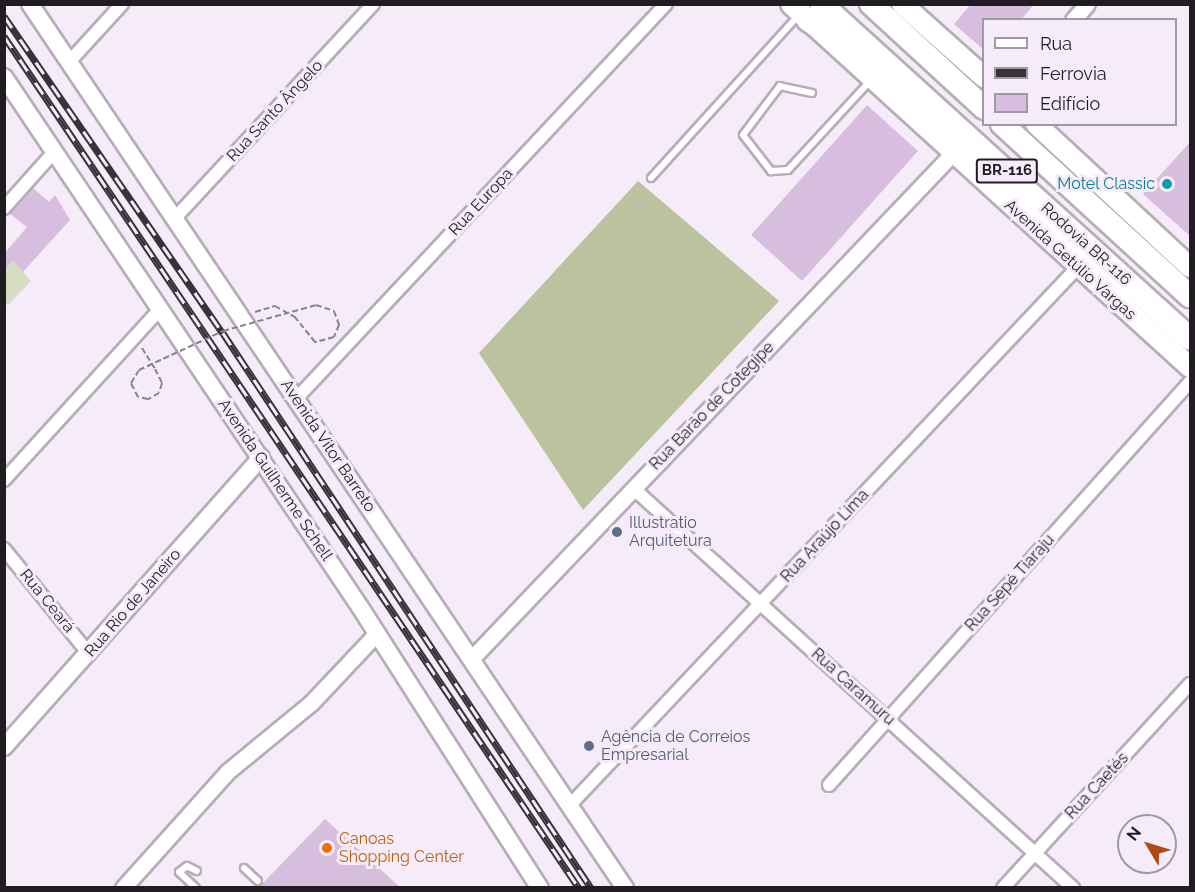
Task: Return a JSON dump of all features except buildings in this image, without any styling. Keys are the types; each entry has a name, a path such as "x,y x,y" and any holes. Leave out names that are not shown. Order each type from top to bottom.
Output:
{"highway":[{"path":"871,4 982,106"},
{"path":"888,4 932,61"},
{"name":"Rodovia BR-116","path":"805,10 911,87 1191,339"},
{"name":"Rodovia BR-116","path":"1004,126 1191,296"}],"main road":[{"name":"Avenida Vitor Barreto","path":"30,4 473,657 625,888"},
{"path":"902,4 982,74"},
{"name":"Avenida Getúlio Vargas","path":"805,10 871,79 951,155 1191,368"},
{"name":"Avenida Guilherme Schell","path":"4,77 377,633 540,888"},
{"path":"1038,126 1191,267"},
{"name":"Rua Rio de Janeiro","path":"4,747 261,458"}],"street":[{"path":"69,62 122,4"},
{"name":"Rua Santo Ângelo","path":"176,217 373,4"},
{"name":"Rua Europa","path":"296,399 666,4"},
{"path":"1075,18 1087,4"},
{"path":"4,208 55,151"},
{"name":"Rua Barão de Cotegipe","path":"473,657 951,155"},
{"name":"Rua Araújo Lima","path":"571,804 1078,267"},
{"path":"4,480 160,309"},
{"name":"Rua Sepé Tiaraju","path":"829,785 1191,382"},
{"name":"Rua Caramuru","path":"633,488 1073,888"},
{"name":"Rua Ceará","path":"4,549 88,654"},
{"path":"123,888 227,772 311,703 377,633"},
{"name":"Rua Caetés","path":"1003,888 1191,684"}],"lane":[{"path":"651,178 805,10"},
{"path":"812,93 780,86 744,135 771,171 788,170 871,79"},
{"path":"196,888 179,872 187,866 197,871"},
{"path":"244,868 258,881"}],"path":[{"path":"135,338 155,369 162,383 159,393 148,399 138,396 131,383 139,370 223,332 316,305 334,311 339,325 334,337 315,342 295,317 275,306 241,316"}],"green space":[{"path":"638,181 779,301 583,510 479,353"},
{"path":"4,251 31,281 8,305 5,302"}],"railway":[{"path":"4,16 223,333 591,888"},
{"path":"4,36 579,888"}],"place":[{"name":"Motel Classic","path":"1167,184"},
{"name":"Illustratio Arquitetura","path":"617,532"},
{"name":"Agência de Correios Empresarial","path":"589,746"},
{"name":"Canoas Shopping Center","path":"327,848"}]}
